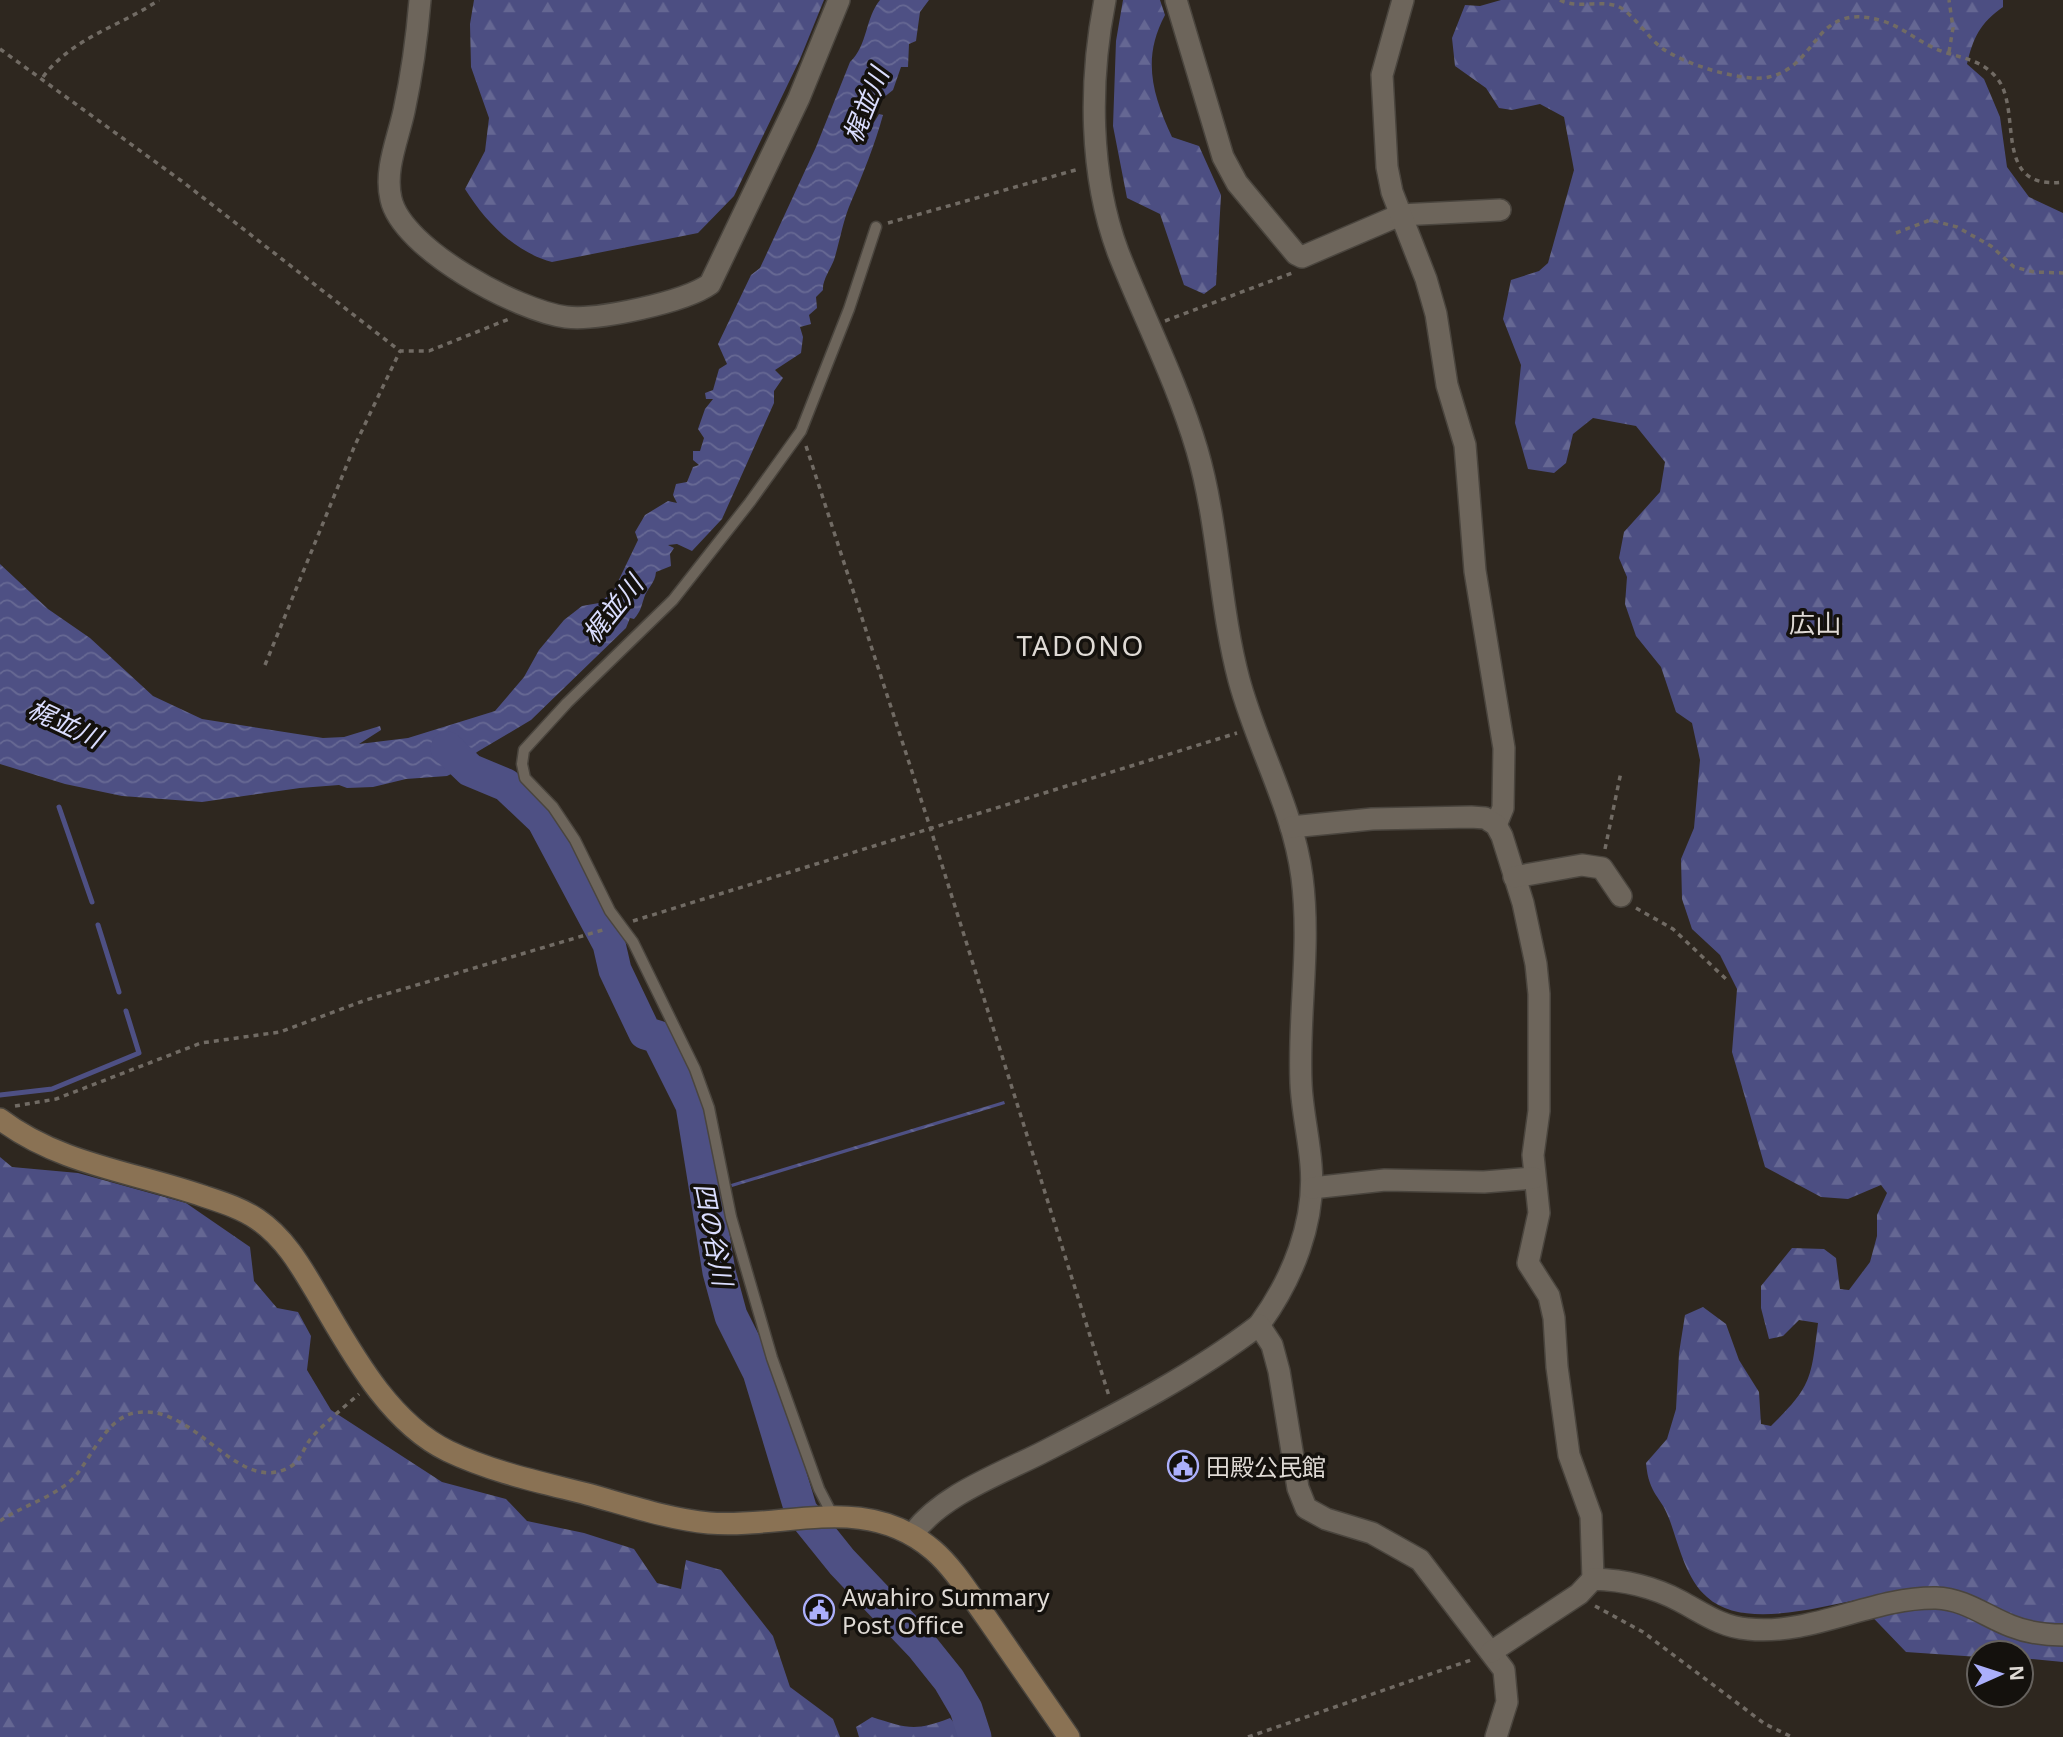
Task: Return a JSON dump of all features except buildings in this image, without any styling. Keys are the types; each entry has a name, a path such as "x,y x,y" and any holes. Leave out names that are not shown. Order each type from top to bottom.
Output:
{"main road":[{"path":"5,1113 50,1150 173,1185 230,1205 257,1219 281,1239 296,1258 349,1349 373,1382 410,1424 443,1449 479,1466 668,1516 711,1523 828,1515 887,1523 912,1535 934,1550 962,1583 1069,1737"}],"street":[{"path":"420,0 414,59 388,184 391,202 398,218 434,252 465,276 530,306 565,317 585,318 677,299 697,293 710,284 799,98 839,0"},
{"path":"912,1535 922,1521 958,1496 1118,1413 1223,1352 1259,1325 1281,1296 1294,1265 1308,1217 1312,1188 1301,1087 1300,1038 1307,976 1307,923 1301,873 1291,827 1255,728 1237,668 1198,453 1184,410 1117,247 1098,168 1094,98 1099,30 1105,0"},
{"path":"1176,0 1223,157 1237,183 1296,254 1302,257 1400,215 1500,210"},
{"path":"1403,0 1382,75 1387,167 1400,215 1430,291 1447,385 1465,445 1475,571 1504,748 1503,808 1496,825"},
{"path":"1291,827 1372,819 1471,817 1485,818 1496,825 1526,915 1539,994 1539,1111 1534,1140 1534,1178 1539,1213 1528,1263 1549,1296 1555,1318 1557,1367 1569,1454 1591,1516 1586,1586"},
{"path":"1514,877 1582,865 1602,868 1621,896"},
{"path":"1312,1188 1385,1180 1484,1182 1534,1178"},
{"path":"1259,1325 1272,1345 1279,1371 1298,1488 1306,1508 1326,1519 1383,1538 1420,1560 1478,1640 1504,1670 1508,1690 1496,1737"},
{"path":"1491,1652 1586,1586 1634,1583 1678,1600 1719,1624 1747,1629 1782,1631 1900,1599 1940,1598 1972,1606 2011,1626 2063,1635"}],"lane":[{"path":"828,1515 772,1358 731,1217 709,1108 695,1069 633,942 618,926 575,840 553,807 525,778 522,764 524,750 566,702 673,600 750,502 801,430 849,309 876,228"}],"path":[{"path":"43,78 54,63 87,37 159,0"},
{"path":"1560,0 1567,4 1589,2 1619,6 1664,49 1697,64 1752,79 1772,77 1795,63 1840,17 1856,15 1883,22 1931,47 1972,58 1998,78 2008,112 2012,151 2027,175 2048,184 2063,182"},
{"path":"1948,52 1953,28 1949,0"},
{"path":"0,49 43,78 400,351 429,351 525,312 530,306"},
{"path":"876,228 994,191 1082,169 1098,168"},
{"path":"1896,233 1930,220 1957,227 1992,246 2014,267 2034,272 2063,273"},
{"path":"1150,328 1293,272"},
{"path":"265,665 355,445 400,351"},
{"path":"801,430 930,827 1108,1394 1118,1413"},
{"path":"5,1113 56,1099 201,1043 280,1032 366,1000 618,926 1255,728"},
{"path":"1602,868 1621,772"},
{"path":"1621,896 1674,929 1727,980"},
{"path":"0,1521 75,1476 112,1426 133,1413 174,1416 249,1470 268,1474 287,1469 301,1458 309,1441 373,1382"},
{"path":"1586,1586 1590,1603 1669,1650 1765,1724 1792,1737"},
{"path":"1248,1737 1491,1652"}],"green space":[{"path":"474,0 824,0 800,59 734,196 698,233 552,262 525,251 502,234 491,224 465,189 485,151 489,118 471,67 470,24"},
{"path":"1123,0 1160,0 1165,15 1158,31 1152,61 1152,76 1159,106 1172,137 1199,146 1221,195 1216,285 1204,294 1184,285 1160,214 1127,198 1113,126 1116,41"},
{"path":"1501,0 2003,0 2003,7 1979,32 1967,64 1984,79 2000,117 2007,167 2029,197 2063,213 2063,1662 2035,1659 2035,1639 1965,1639 1965,1656 1906,1652 1856,1600 1779,1613 1758,1614 1721,1607 1707,1597 1694,1581 1684,1562 1667,1512 1650,1482 1646,1463 1667,1439 1676,1409 1679,1353 1685,1315 1703,1307 1726,1324 1739,1360 1759,1392 1761,1424 1771,1426 1802,1391 1811,1370 1818,1323 1799,1320 1783,1336 1769,1339 1761,1308 1761,1286 1792,1248 1824,1249 1836,1258 1840,1289 1849,1290 1870,1262 1877,1236 1877,1215 1887,1193 1881,1185 1848,1199 1821,1197 1765,1167 1732,1052 1737,989 1720,955 1692,929 1682,899 1681,859 1694,828 1700,760 1692,723 1676,712 1661,667 1636,636 1625,604 1627,577 1619,558 1624,532 1660,492 1665,462 1636,426 1593,418 1573,434 1566,463 1554,473 1528,469 1515,423 1521,365 1503,319 1511,280 1539,271 1548,263 1574,170 1564,117 1540,104 1512,110 1499,108 1486,88 1455,66 1452,38 1465,5 1480,6"},
{"path":"0,1157 12,1167 78,1173 186,1203 250,1247 254,1281 277,1308 298,1312 311,1336 307,1370 331,1410 442,1482 506,1499 527,1521 584,1533 634,1549 657,1583 681,1589 686,1560 721,1570 773,1636 790,1687 833,1719 840,1737 0,1737"},
{"path":"872,1717 911,1727 950,1718 966,1737 859,1737 856,1727"}],"water":[{"name":"梶並川","path":"880,0 929,0 920,12 916,41 909,44 908,67 901,67 893,90 873,106 876,111 869,118 868,128 870,129 879,114 883,115 880,126 848,209 823,290 816,297 817,308 809,315 811,324 800,327 803,337 801,353 775,370 783,378 774,391 774,403 722,519 692,551 677,544 668,545 674,548 670,554 671,566 656,572 634,619 630,618 626,628 531,720 477,752 473,756 474,763 447,776 406,779 373,787 347,788 339,785 300,788 202,802 122,796 65,784 0,764 0,564 48,609 90,638 153,696 202,719 323,738 344,737 380,726 381,730 359,744 408,738 495,711 524,677 539,650 564,620 582,606 599,603 613,592 638,540 635,532 645,515 668,501 677,503 673,495 676,484 687,482 693,467 699,465 693,460 693,451 700,451 704,438 698,429 705,409 713,399 706,399 705,393 713,390 719,369 727,364 718,344 751,275 760,268"},
{"path":"1004,1101 1005,1104 732,1187 731,1184"}],"waterway":[{"name":"四の谷川","path":"447,748 470,770 506,785 543,820 609,944 615,970 645,1033 658,1037 692,1105 719,1272 731,1316 759,1372 801,1511 842,1562 921,1645 949,1680 966,1709 975,1737"},
{"path":"59,807 92,902"},
{"path":"98,925 119,992"},
{"path":"0,1095 52,1089 139,1053 126,1011"}],"place":[{"name":"田殿公民館","path":"1183,1466"},
{"name":"Awahiro Summary Post Office","path":"819,1610"}],"district":[{"name":"広山","path":"1815,623"},
{"name":"TADONO","path":"1081,645"}]}
